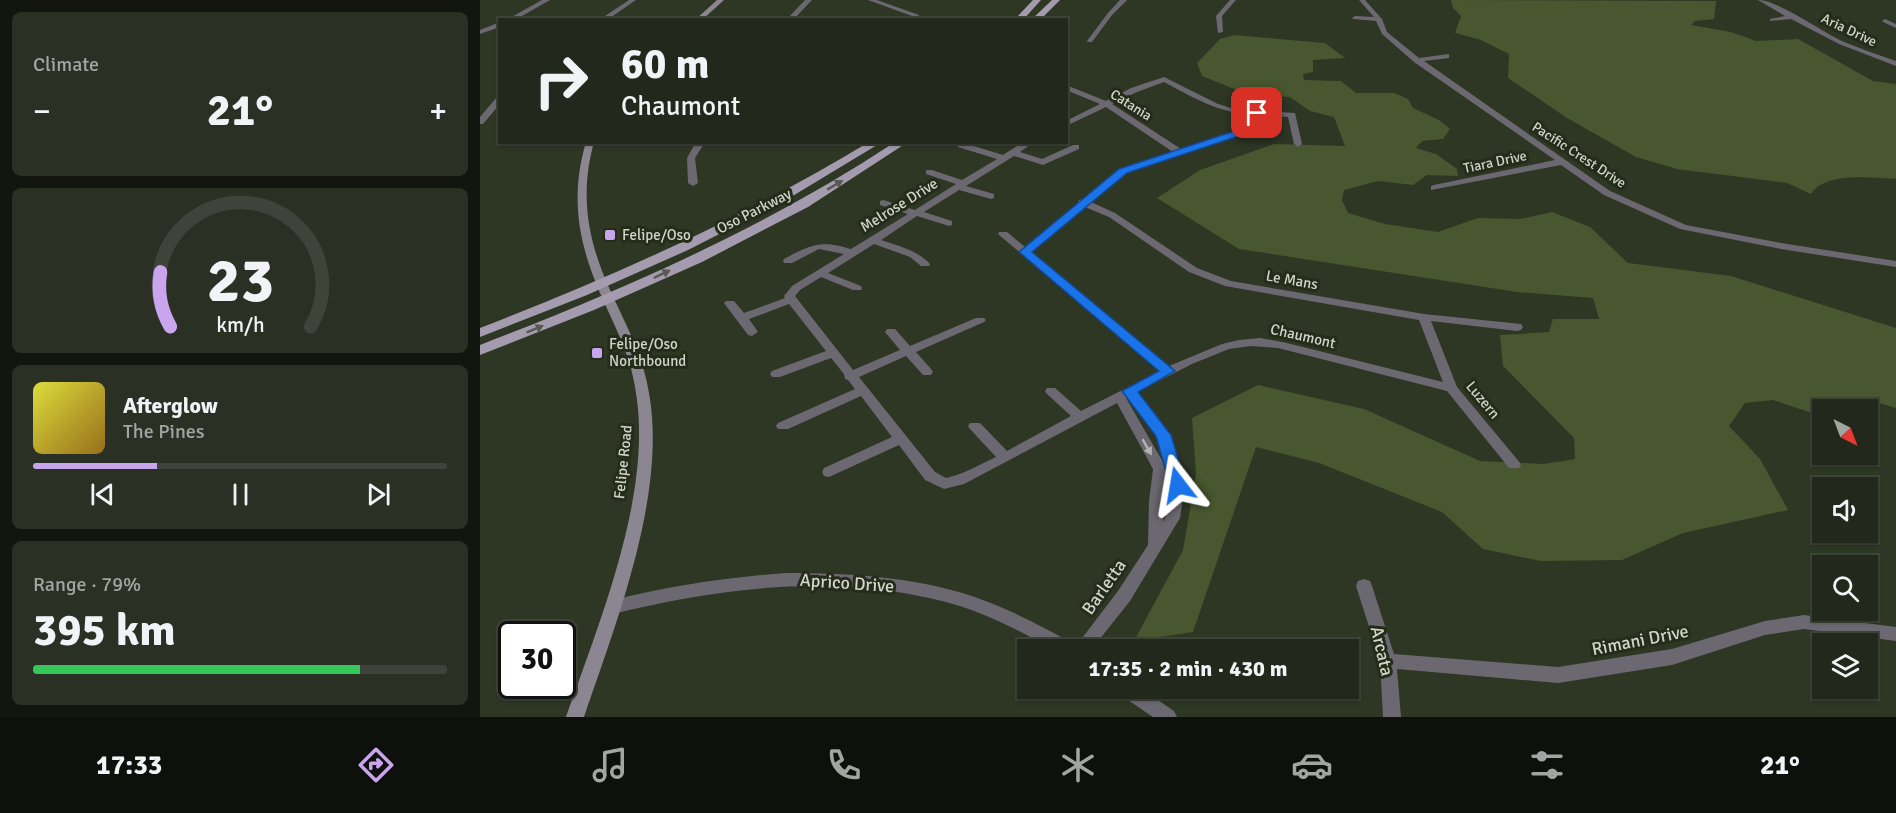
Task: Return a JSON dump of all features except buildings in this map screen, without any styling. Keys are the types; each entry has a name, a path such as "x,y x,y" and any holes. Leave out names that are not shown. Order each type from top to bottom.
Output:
{"main road":[{"path":"700,18 721,0"},
{"path":"1020,18 1037,0"},
{"path":"1037,18 1056,0"},
{"name":"Felipe Road","path":"575,717 613,607 640,492 646,430 640,379 630,344 602,283 582,220 581,167 589,144"},
{"name":"Oso Parkway","path":"480,333 602,283 759,211 874,144"},
{"name":"Oso Parkway","path":"480,350 609,299 783,215 900,144"}],"street":[{"path":"513,18 546,0"},
{"path":"606,18 633,0"},
{"path":"791,18 809,0"},
{"path":"871,0 912,13 914,18"},
{"path":"1090,41 1110,14 1124,0"},
{"path":"1220,32 1220,16 1233,0"},
{"name":"Pacific Crest Drive","path":"1362,0 1378,19 1384,33 1416,60 1607,193 1683,227 1781,246 1896,264"},
{"name":"Aria Drive","path":"1761,0 1841,43 1896,63"},
{"path":"1772,20 1794,16"},
{"path":"1355,18 1378,19"},
{"path":"1885,21 1896,26"},
{"path":"480,32 498,25"},
{"path":"1416,60 1446,56"},
{"path":"1068,123 1134,90 1164,79 1215,106 1257,113 1292,115 1298,144"},
{"name":"Catania","path":"1068,88 1106,104 1179,152"},
{"path":"480,122 498,101"},
{"path":"1024,252 1082,202 1123,171 1251,129 1257,113"},
{"path":"693,183 691,158 699,144"},
{"name":"Melrose Drive","path":"742,318 790,300 796,288 1027,144"},
{"path":"961,146 1043,162"},
{"path":"1031,171 1043,162 1076,147"},
{"name":"Tiara Drive","path":"1434,188 1560,162"},
{"path":"929,172 991,196"},
{"name":"Le Mans","path":"1082,202 1112,215 1205,276 1229,284 1424,317 1517,327"},
{"path":"883,203 949,223"},
{"path":"1003,234 1168,371"},
{"path":"872,240 914,255 925,264"},
{"path":"788,261 816,245 831,246 854,253"},
{"path":"820,273 857,288"},
{"path":"790,300 930,476 944,484 964,479 1124,393"},
{"path":"730,303 752,332"},
{"name":"Luzern","path":"1424,317 1451,387 1514,464"},
{"path":"849,376 980,320"},
{"path":"891,332 927,372"},
{"name":"Chaumont","path":"1124,393 1209,353 1250,342 1276,345 1412,380 1451,387"},
{"path":"776,374 832,353"},
{"path":"783,426 861,391"},
{"path":"1051,391 1079,416"},
{"name":"Barletta","path":"1091,639 1124,596 1173,518 1178,485 1124,393"},
{"name":"Barletta","path":"1124,393 1163,435 1167,468 1156,501 1155,545"},
{"path":"975,426 1005,458"},
{"path":"829,472 900,439"},
{"name":"Aprico Drive","path":"613,607 658,595 731,584 813,578 894,584 959,599 1001,615 1048,639"},
{"name":"Arcata","path":"1364,586 1388,662 1392,717"},
{"name":"Rimani Drive","path":"1388,662 1558,675 1672,657 1765,628 1804,622 1896,634"},
{"path":"1141,699 1168,717"}],"green space":[{"path":"1451,0 1716,1 1714,19 1695,21 1691,25 1731,32 1756,41 1798,39 1873,81 1896,84 1896,179 1863,177 1838,179 1818,187 1811,194 1787,183 1677,169 1636,157 1567,118 1508,78 1509,54 1481,40 1455,33 1461,16 1453,8"},
{"path":"1234,35 1325,43 1345,58 1313,60 1313,72 1303,74 1304,80 1341,81 1356,93 1394,93 1408,99 1413,108 1439,120 1450,129 1443,139 1422,141 1416,148 1436,154 1457,169 1458,176 1427,175 1413,185 1378,181 1344,190 1342,200 1348,213 1385,224 1438,232 1478,218 1520,219 1552,212 1590,227 1628,263 1731,276 1896,328 1896,408 1878,403 1878,399 1812,399 1812,413 1773,400 1745,403 1729,426 1760,459 1788,510 1683,533 1622,560 1541,561 1483,549 1442,512 1319,463 1256,447 1193,632 1135,639 1183,550 1196,474 1192,418 1258,385 1364,409 1480,461 1544,464 1575,459 1574,438 1503,366 1500,335 1549,332 1553,319 1599,319 1593,298 1517,292 1239,249 1157,198 1200,170 1274,144 1345,146 1334,117 1310,111 1290,97 1249,95 1202,76 1197,63 1220,39"}],"place":[{"name":"Felipe/Oso","path":"610,235"},
{"name":"Felipe/Oso Northbound","path":"597,353"}],"route":[{"path":"1178,485 1163,435 1129,391 1168,371 1024,252 1082,202 1123,171 1251,129 1257,113"}]}
